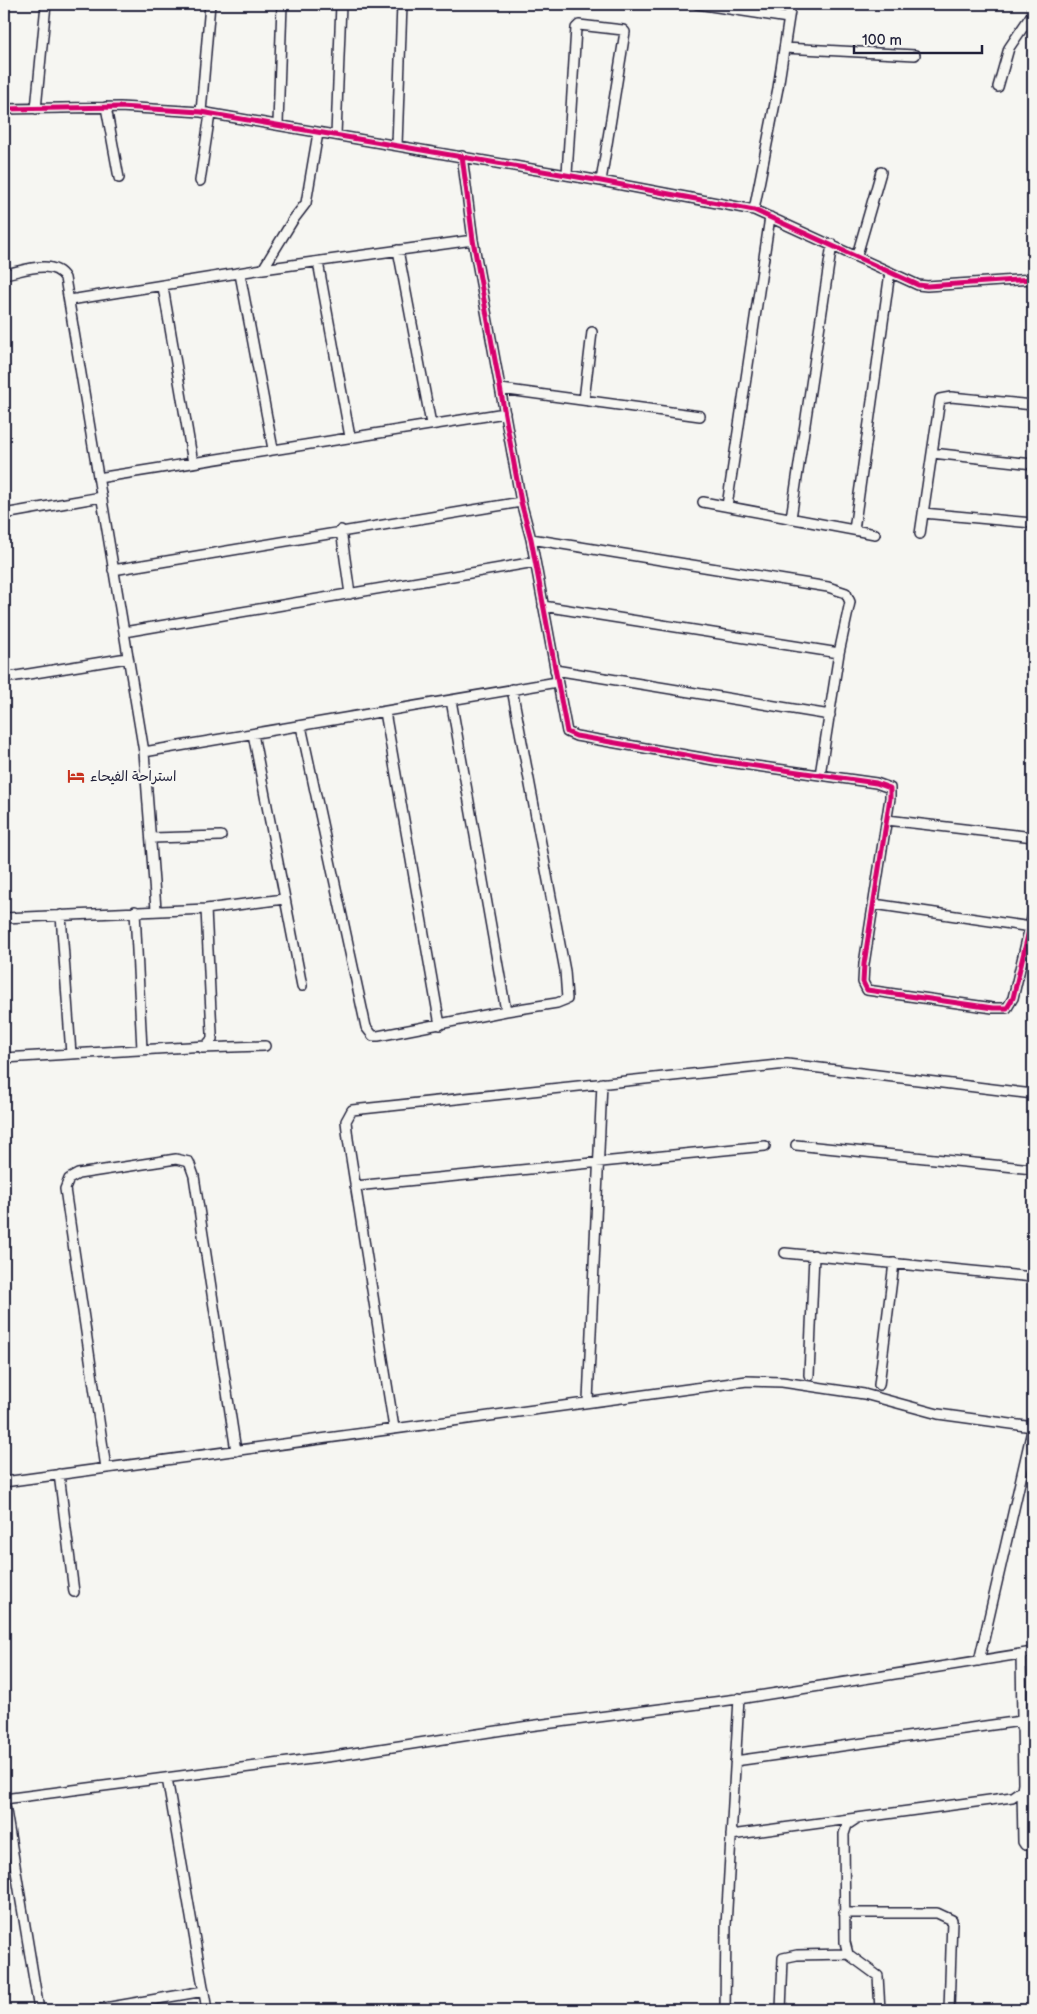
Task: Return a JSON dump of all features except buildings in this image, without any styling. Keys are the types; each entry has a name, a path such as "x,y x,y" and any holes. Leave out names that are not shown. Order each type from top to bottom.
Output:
{"street":[{"path":"36,109 46,4"},
{"path":"200,181 206,113 210,4"},
{"path":"278,124 282,4"},
{"path":"336,135 341,4"},
{"path":"397,145 402,4"},
{"path":"697,4 788,18"},
{"path":"754,210 791,4"},
{"path":"998,87 1009,48 1032,14 1033,4"},
{"path":"567,174 576,28 579,24 623,30 625,32 601,181"},
{"path":"784,48 915,55"},
{"path":"106,107 119,178"},
{"path":"4,109 106,107 206,113 278,124 567,174 754,210 890,272 927,286 1033,279"},
{"path":"263,270 292,220 306,203 318,132"},
{"path":"462,156 473,240 521,502 531,540 564,723 570,734 714,760 885,785 891,793 863,982 867,990 873,993 993,1008 1007,1008 1013,998 1033,914"},
{"path":"857,256 881,172"},
{"path":"726,506 770,217"},
{"path":"70,300 473,240"},
{"path":"791,518 832,244"},
{"path":"398,250 431,424"},
{"path":"318,262 350,437"},
{"path":"4,274 43,267 56,268 65,278 144,752 156,909"},
{"path":"854,530 890,272"},
{"path":"240,274 273,449"},
{"path":"162,286 193,462"},
{"path":"584,400 592,332"},
{"path":"501,389 700,416"},
{"path":"920,534 938,403 944,397 1033,405"},
{"path":"98,478 505,412"},
{"path":"932,453 1033,464"},
{"path":"4,514 101,497"},
{"path":"113,570 341,530 521,502"},
{"path":"703,502 875,534"},
{"path":"923,513 1033,523"},
{"path":"341,530 350,594"},
{"path":"531,540 842,590 849,596 850,602 839,653 820,776"},
{"path":"124,632 535,562"},
{"path":"543,606 839,653"},
{"path":"4,678 128,658"},
{"path":"554,670 830,715"},
{"path":"144,752 557,682"},
{"path":"301,726 366,1027 370,1033 378,1036 562,1002 567,999 568,994 512,690"},
{"path":"451,700 506,1011"},
{"path":"385,712 440,1025"},
{"path":"253,734 302,986"},
{"path":"887,820 1033,837"},
{"path":"152,838 221,836"},
{"path":"4,918 156,909 206,909 284,899"},
{"path":"874,904 1030,926"},
{"path":"199,1048 206,1046 212,1039 206,909"},
{"path":"134,911 142,1049"},
{"path":"61,915 71,1054"},
{"path":"4,1058 142,1049 265,1046"},
{"path":"394,1428 346,1121 352,1110 787,1064 1033,1094"},
{"path":"588,1401 602,1083"},
{"path":"796,1145 1033,1169"},
{"path":"355,1186 765,1146"},
{"path":"106,1468 65,1190 69,1178 78,1174 176,1159 189,1162 194,1176 236,1451"},
{"path":"785,1252 1033,1277"},
{"path":"809,1375 814,1255"},
{"path":"879,1386 894,1263"},
{"path":"4,1482 721,1384 764,1380 864,1394 938,1414 1033,1427 978,1661"},
{"path":"59,1474 74,1592"},
{"path":"38,2010 4,1799 334,1756 529,1726 738,1698 1033,1652"},
{"path":"1021,1654 1023,1842 1025,1845 1033,1845"},
{"path":"725,2010 726,1926 738,1698"},
{"path":"735,1761 1021,1724 1033,1726"},
{"path":"167,1778 207,2010"},
{"path":"731,1835 999,1800 1012,1797 1022,1786 1033,1782"},
{"path":"848,1954 845,1942 844,1913 844,1834 847,1825 856,1819"},
{"path":"844,1913 937,1913 952,1920 949,2010"},
{"path":"781,2010 783,1958 797,1955 848,1954 878,1976 880,2010"},
{"path":"93,2010 204,1991"}],"cycle path":[{"path":"4,109 120,107 201,112 601,181 754,210 918,285 1033,279"},
{"path":"462,156 473,240 521,502 531,539 567,732 576,736 714,760 876,783 890,788 864,964 863,982 867,990 993,1008 1007,1008 1013,998 1033,914"}],"place":[{"name":"استراحة الفيحاء","path":"76,776"}]}
